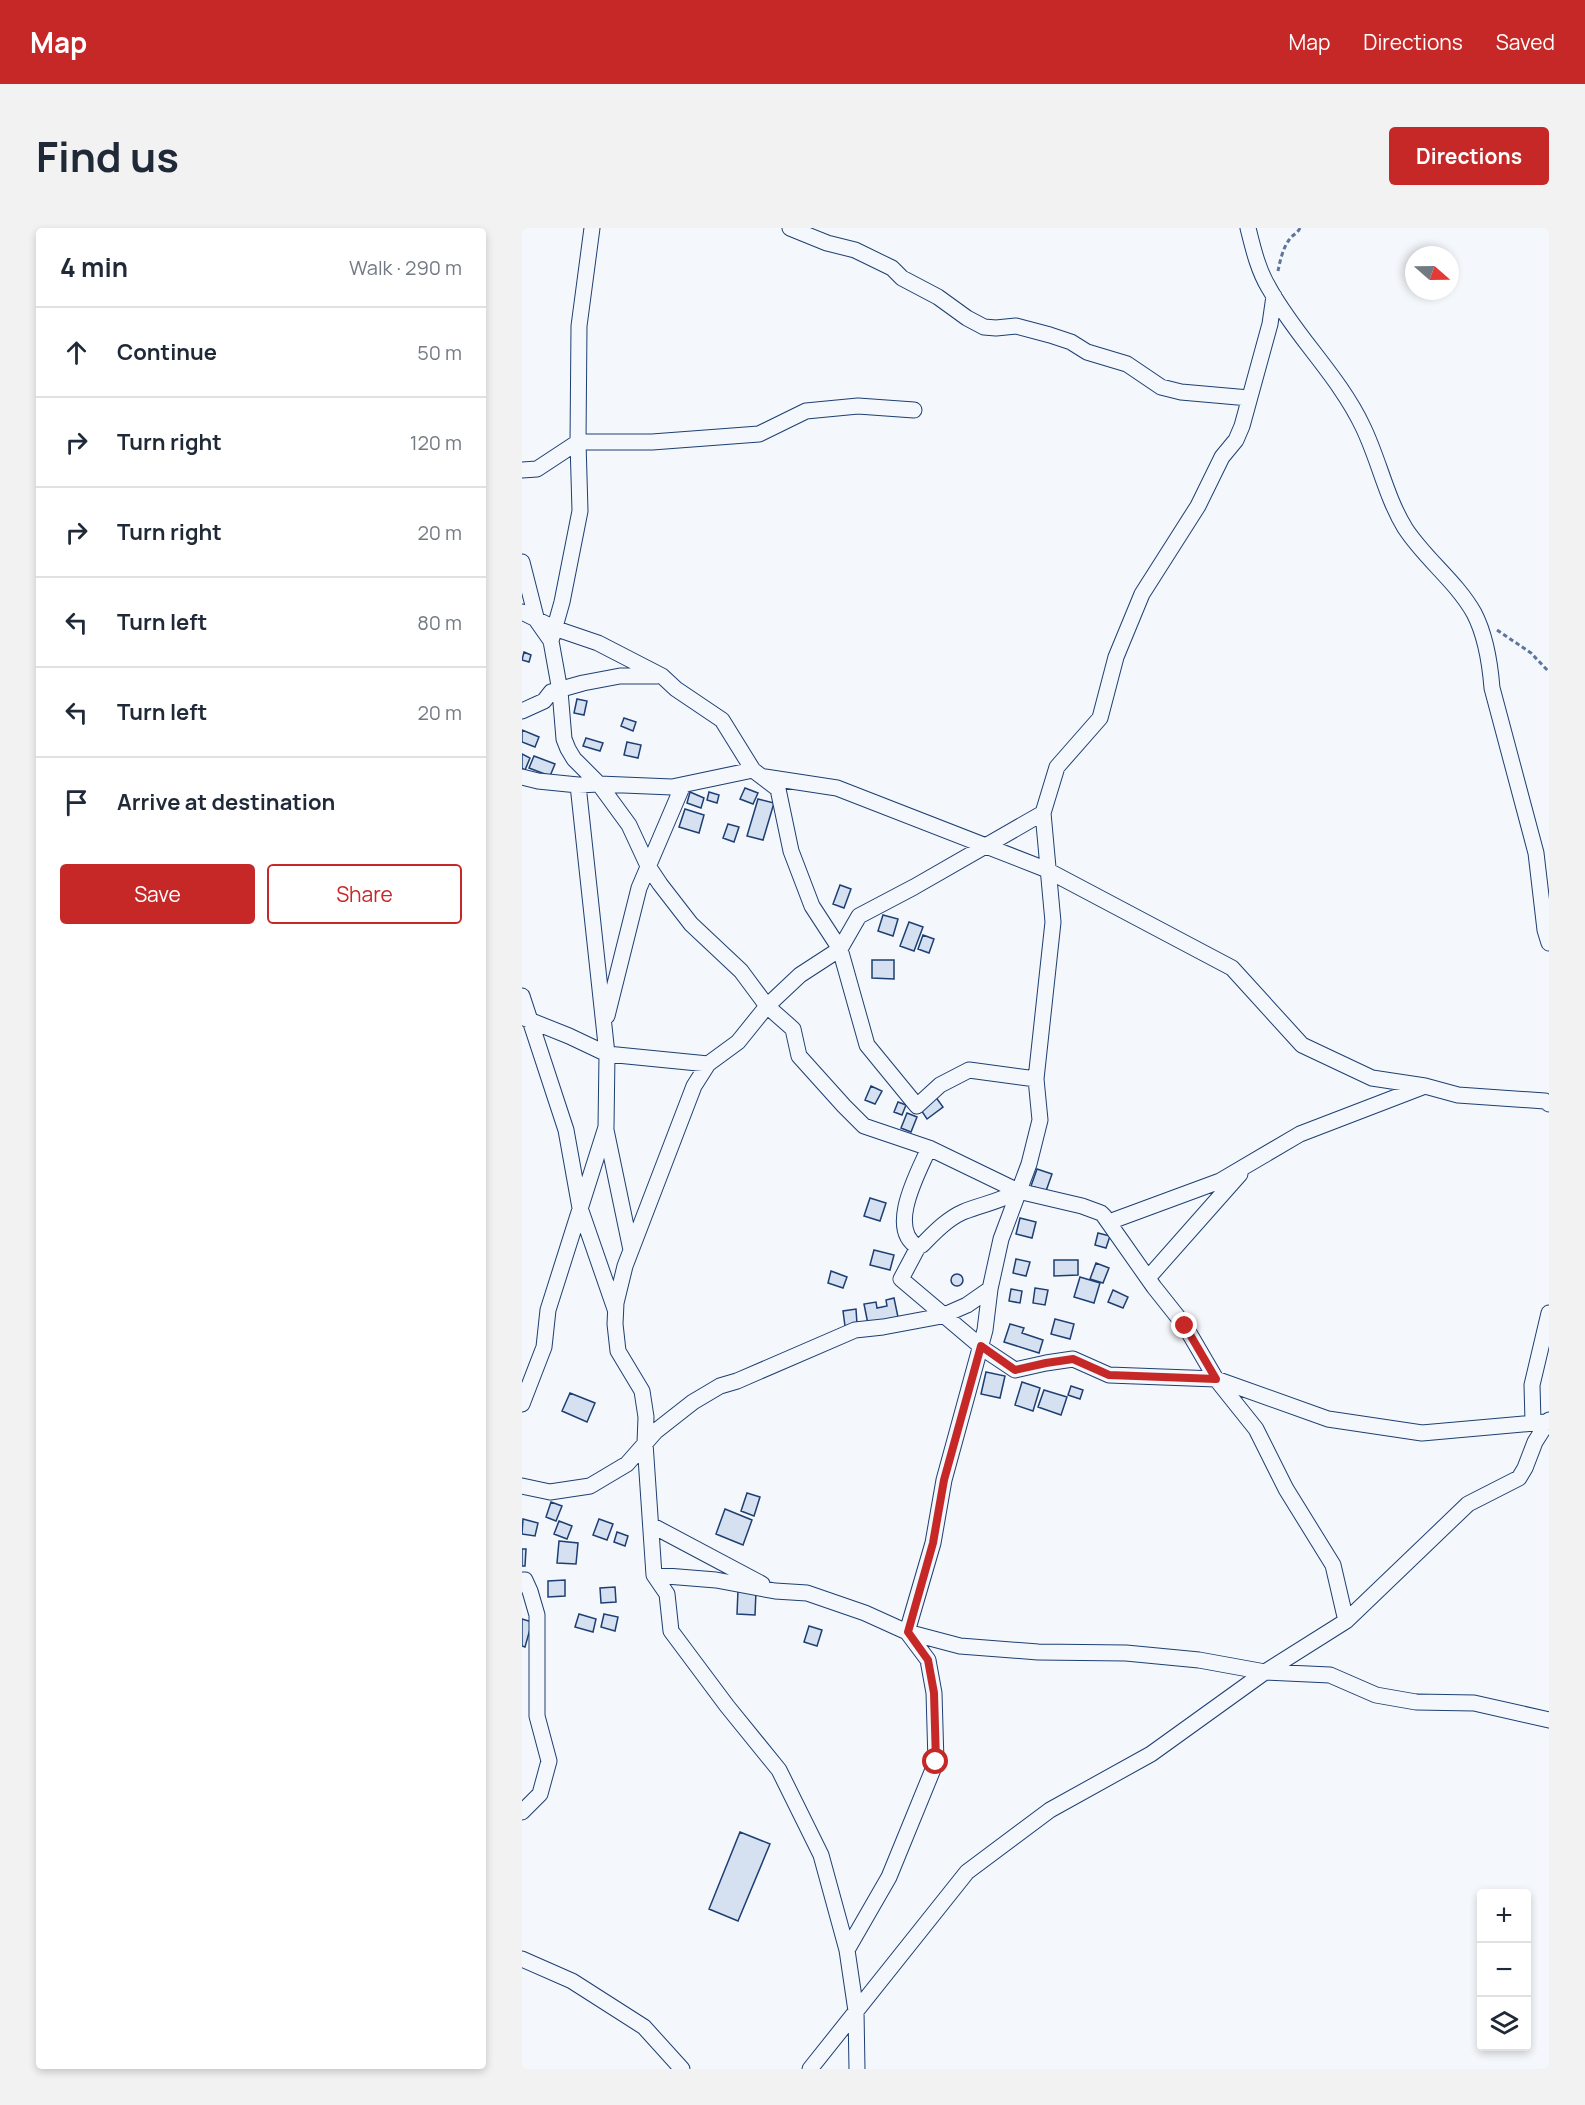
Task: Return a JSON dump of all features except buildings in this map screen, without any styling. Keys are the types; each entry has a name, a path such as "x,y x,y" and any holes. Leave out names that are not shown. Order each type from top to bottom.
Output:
{"street":[{"path":"592,228 579,326 580,511 553,635 564,739 568,749 574,759 599,784 629,825 648,866 691,924 741,971 767,1006 793,1029 800,1056 864,1126 929,1148 1018,1191 1082,1206 1101,1213 1185,1326 1216,1379 1256,1429 1286,1489 1333,1565 1346,1621"},
{"path":"790,228 827,243 855,250 892,268 902,278 938,297 984,327 1016,326 1050,334 1071,342 1087,352 1127,364 1161,387 1249,398"},
{"path":"1248,228 1253,250 1268,287 1324,364 1363,427 1392,503 1406,529 1456,589 1476,620 1490,664 1492,688 1536,853 1545,930 1549,943"},
{"path":"908,1632 933,1543 944,1480 985,1330 990,1289 1001,1239 1029,1164 1040,1120 1036,1079 1053,922 1042,813 1057,767 1100,718 1116,657 1142,594 1197,506 1222,457 1236,440 1270,324 1274,296"},
{"path":"522,480 529,469 578,442 652,442 759,434 806,411 858,406 914,410"},
{"path":"522,562 529,615 553,635 598,643 662,676 722,720 758,773 778,789 791,851 812,906 840,949 867,1045 916,1106 940,1085 969,1070 1036,1079"},
{"path":"522,711 544,701 551,692 583,683 620,676 662,676"},
{"path":"522,777 578,785 665,787 758,773 837,788 1048,870 1232,968 1302,1045 1372,1078 1425,1086 1458,1095 1545,1101 1549,1104"},
{"path":"578,785 607,1054 606,1127 631,1250"},
{"path":"604,1027 639,888 682,785"},
{"path":"857,2069 856,2011 847,1950 821,1855 779,1770 671,1631 667,1594 654,1575 645,1443 646,1417 642,1391 618,1351 616,1312 625,1266 694,1086 708,1064 738,1042 767,1006 800,975 840,949 859,916 1042,813"},
{"path":"522,996 525,1019 566,1130 580,1208 616,1312"},
{"path":"525,1019 607,1054 708,1064"},
{"path":"1109,1222 1220,1181 1300,1134 1425,1086"},
{"path":"522,1404 544,1347 548,1310 606,1127"},
{"path":"918,1247 913,1244 904,1227 904,1217 909,1194 929,1148"},
{"path":"1148,1278 1250,1163"},
{"path":"1018,1191 998,1201 962,1212 941,1226 918,1247 901,1279 981,1346 1015,1370 1073,1359 1109,1375 1216,1379 1328,1419 1422,1433 1543,1422"},
{"path":"522,1486 550,1492 590,1486 627,1464 656,1431 693,1402 723,1385 855,1330 944,1315 967,1305 990,1289"},
{"path":"810,2069 967,1872 1050,1810 1151,1754 1265,1672 1346,1621 1468,1504 1518,1478 1525,1468 1543,1422 1532,1385 1549,1313"},
{"path":"651,1525 776,1591"},
{"path":"654,1575 716,1580 776,1591 807,1593 865,1613 908,1632 960,1646 1038,1652 1126,1653 1199,1660 1265,1672 1330,1675 1376,1695 1416,1702 1474,1703 1549,1720"},
{"path":"522,1580 525,1580 530,1591 537,1615 529,1702 537,1716 549,1761 540,1794 522,1812"},
{"path":"847,1950 889,1877 936,1762 934,1693 928,1660 908,1632"},
{"path":"522,1959 572,1981 644,2027 682,2069"}],"path":[{"path":"1274,296 1281,259 1289,239 1300,228"},
{"path":"1476,620 1491,626 1519,644 1549,672"}],"route":[{"path":"936,1762 934,1693 928,1660 908,1632 933,1543 944,1480 981,1346 1015,1370 1073,1359 1109,1375 1216,1379 1185,1326"}]}
